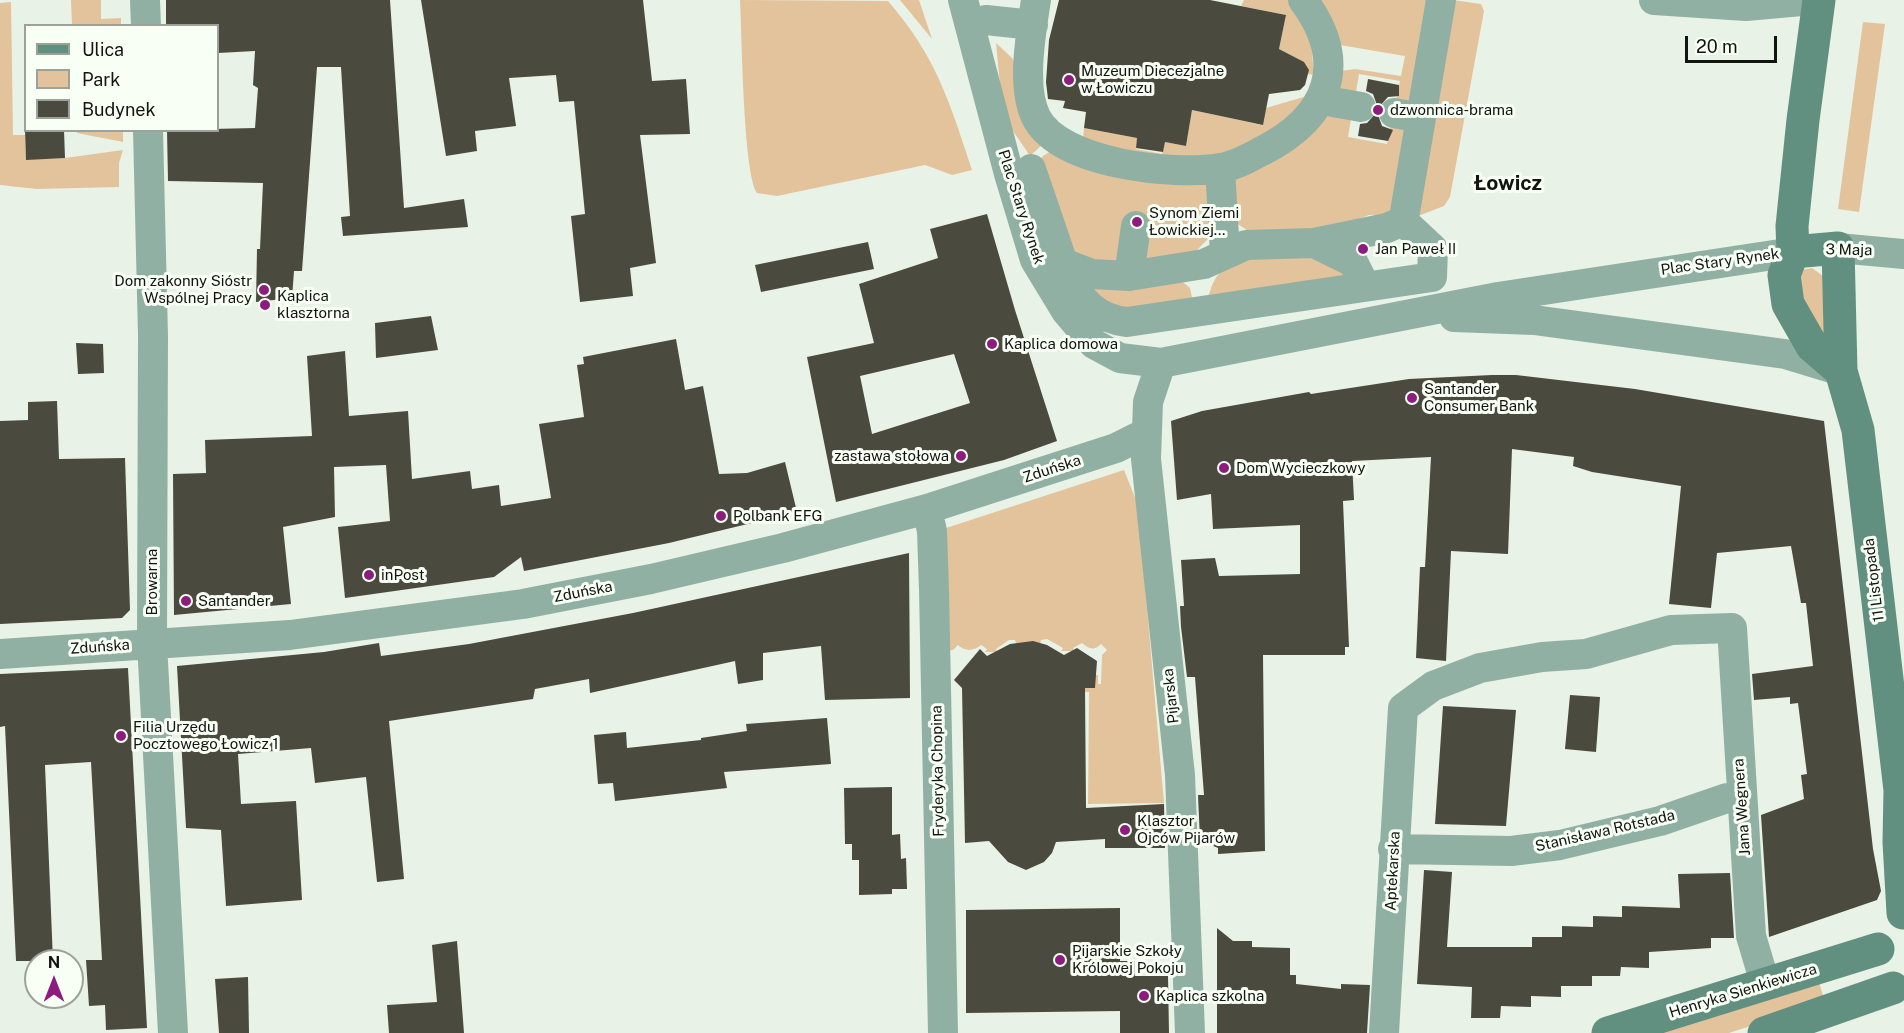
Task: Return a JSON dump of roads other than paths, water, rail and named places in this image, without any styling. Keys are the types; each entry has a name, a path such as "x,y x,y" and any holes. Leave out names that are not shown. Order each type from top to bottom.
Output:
{"street":[{"path":"146,0 146,24"},
{"name":"Plac Stary Rynek","path":"963,0 1020,174 1035,260 1066,311 1094,344 1120,358 1161,363 1397,319 1432,316 1534,320 1785,354 1841,371"},
{"path":"986,20 1034,12 1028,80 1036,117 1062,128 1098,158 1162,169 1220,168 1247,159 1276,144 1310,117 1322,100 1328,66 1327,51 1318,24 1303,0"},
{"path":"1062,128 1020,174 1073,285 1086,304 1110,320 1127,322 1432,277 1433,249 1403,221 1408,116 1442,0"},
{"path":"1654,0 1746,6 1812,0"},
{"name":"Plac Stary Rynek","path":"1397,319 1432,308 1793,252 1792,226 1819,0"},
{"path":"1322,100 1361,108"},
{"name":"Browarna","path":"148,132 153,336 152,643 173,1033"},
{"path":"1220,168 1226,254"},
{"path":"1063,263 1092,274 1129,276 1197,265 1246,245 1314,243 1387,228 1403,221"},
{"path":"1129,276 1136,226"},
{"path":"1314,243 1353,262 1365,286"},
{"name":"3 Maja","path":"1793,252 1838,248 1904,254"},
{"name":"11 Listopada","path":"1838,248 1841,371 1858,430 1902,794 1899,842 1903,912"},
{"path":"1793,252 1784,275 1788,304 1812,346 1841,371"},
{"path":"1197,265 1201,311"},
{"name":"Pijarska","path":"1161,363 1148,402 1146,459 1183,818 1190,1033"},
{"name":"Zduńska","path":"0,654 290,635 522,604 662,577 783,548 927,509 1116,448 1146,433"},
{"name":"Fryderyka Chopina","path":"927,509 932,531 934,579 943,1033"},
{"name":"Jana Wegnera","path":"1403,708 1433,686 1480,668 1542,657 1586,654 1671,630 1732,628 1751,936 1766,983"},
{"name":"Aptekarska","path":"1384,1033 1403,708"},
{"name":"Stanisława Rotstada","path":"1394,849 1510,851 1560,845 1660,821 1727,798 1742,796"},
{"path":"1764,1033 1899,992 1884,977 1879,963 1878,949 1882,934 1903,912"},
{"name":"Henryka Sienkiewicza","path":"1608,1033 1878,949"}],"place":[{"name":"Muzeum Diecezjalne w Łowiczu","path":"1069,80"},
{"name":"dzwonnica-brama","path":"1378,110"},
{"name":"Synom Ziemi Łowickiej...","path":"1137,222"},
{"name":"Jan Paweł II","path":"1363,249"},
{"name":"Dom zakonny Sióstr Wspólnej Pracy","path":"264,290"},
{"name":"Kaplica klasztorna","path":"265,305"},
{"name":"Kaplica domowa","path":"992,344"},
{"name":"Santander Consumer Bank","path":"1412,398"},
{"name":"zastawa stołowa","path":"961,456"},
{"name":"Dom Wycieczkowy","path":"1224,468"},
{"name":"Polbank EFG","path":"721,516"},
{"name":"inPost","path":"369,575"},
{"name":"Santander","path":"186,601"},
{"name":"Filia Urzędu Pocztowego Łowicz 1","path":"121,736"},
{"name":"Klasztor Ojców Pijarów","path":"1125,830"},
{"name":"Pijarskie Szkoły Królowej Pokoju","path":"1060,960"},
{"name":"Kaplica szkolna","path":"1144,996"}],"district":[{"name":"Łowicz","path":"1508,184"}]}
